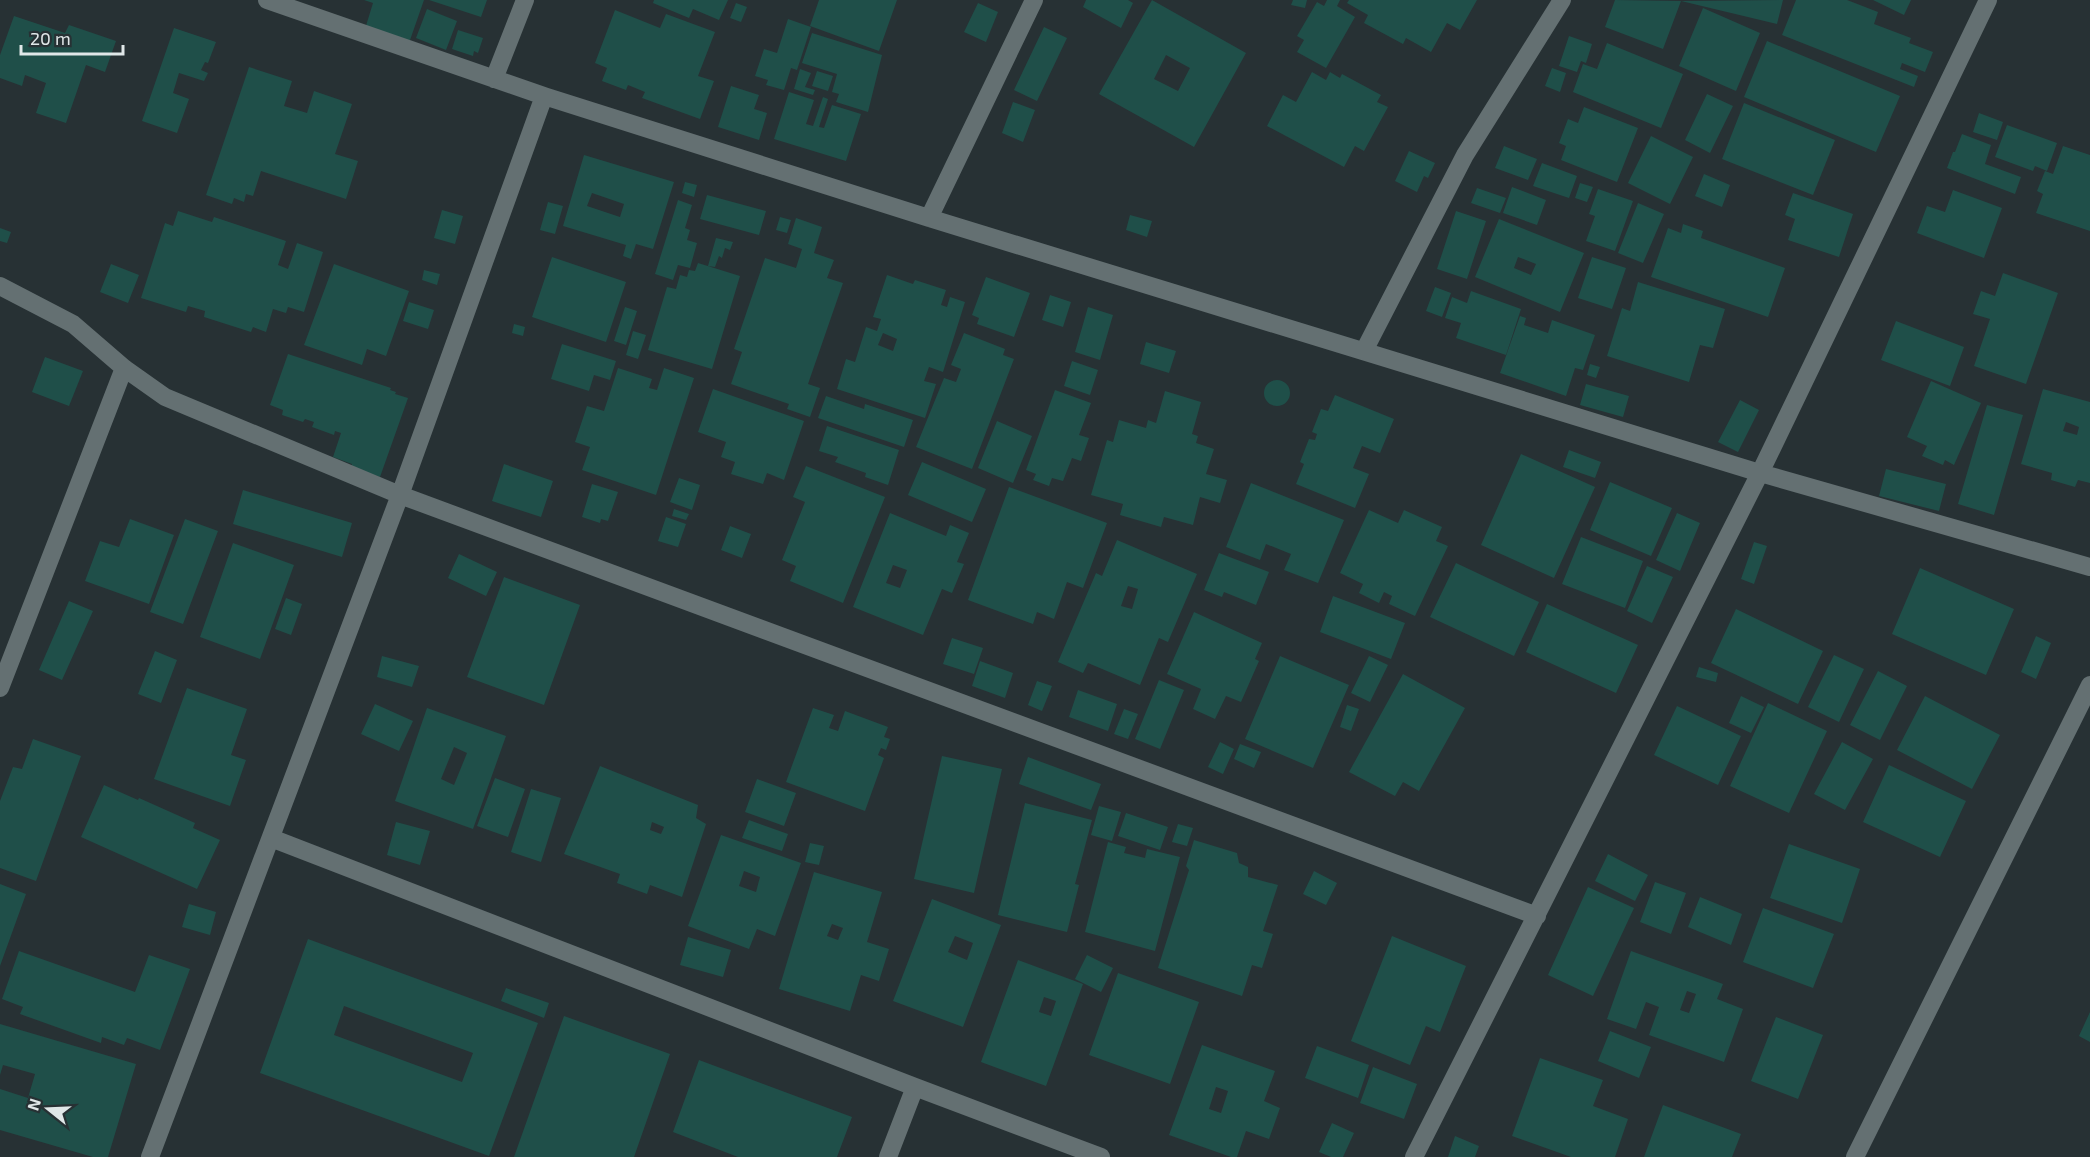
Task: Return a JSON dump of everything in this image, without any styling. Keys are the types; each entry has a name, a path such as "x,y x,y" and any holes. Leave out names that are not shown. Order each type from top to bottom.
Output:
{"street":[{"path":"267,0 494,80 929,218 1760,473 2090,567"},
{"path":"494,80 525,0"},
{"path":"929,218 1034,0"},
{"path":"1364,351 1465,155 1562,0"},
{"path":"1414,1157 1760,473 1988,0"},
{"path":"150,1157 400,495 544,96"},
{"path":"0,286 73,324 124,368 165,397 400,495 1537,916"},
{"path":"0,688 124,368"},
{"path":"1855,1157 2090,685"},
{"path":"271,838 1101,1157"},
{"path":"888,1157 915,1087"}],"building":[{"path":"364,0 424,0 409,43 365,29 373,3"},
{"path":"429,0 487,0 481,17"},
{"path":"654,0 728,0 719,20 693,9 689,18 653,3"},
{"path":"819,0 897,0 879,51 810,26"},
{"path":"1086,0 1128,0 1133,3 1121,28 1083,7"},
{"path":"1152,0 1246,53 1194,147 1099,94","holes":["1166,55 1190,68 1178,91 1154,79"]},
{"path":"1293,0 1307,0 1305,8 1291,5"},
{"path":"1327,0 1340,0 1337,6 1355,17 1326,68 1297,52 1304,40 1297,36 1317,2 1324,6"},
{"path":"1349,0 1477,0 1460,30 1447,23 1431,52 1406,38 1403,44 1364,23 1368,15 1347,3"},
{"path":"1615,0 1681,1 1663,49 1605,27"},
{"path":"1783,0 1777,24 1681,1"},
{"path":"1796,0 1847,0 1878,12 1874,24 1911,38 1909,43 1933,52 1925,72 1902,63 1900,69 1918,76 1914,87 1782,35"},
{"path":"1873,0 1911,0 1904,15"},
{"path":"736,3 747,7 741,22 730,18"},
{"path":"978,3 998,12 986,42 964,32"},
{"path":"1703,8 1760,33 1736,91 1679,66"},
{"path":"427,9 457,21 446,50 416,38"},
{"path":"615,10 660,28 666,14 715,32 698,76 714,81 700,119 642,98 645,92 628,85 626,90 602,81 607,68 595,63"},
{"path":"14,16 65,33 69,25 116,41 105,72 86,65 66,123 36,113 46,83 25,75 22,86 0,78 0,55"},
{"path":"788,19 811,27 797,70 791,68 784,90 766,85 768,80 755,76 764,49 777,53"},
{"path":"1044,27 1067,38 1037,101 1014,90"},
{"path":"174,28 216,42 208,63 205,62 201,70 208,73 204,81 179,73 173,93 189,99 177,133 142,121"},
{"path":"458,30 483,38 478,53 474,51 473,56 452,49"},
{"path":"812,33 882,55 868,112 836,102 839,94 832,92 837,74 802,63"},
{"path":"1569,36 1592,44 1586,63 1581,61 1577,72 1559,66"},
{"path":"1767,41 1900,96 1876,152 1744,97"},
{"path":"1607,43 1683,74 1661,128 1573,92 1583,64 1597,69"},
{"path":"249,67 292,81 284,106 307,113 314,91 352,104 335,154 358,161 346,199 261,171 253,196 246,194 244,202 234,198 232,204 206,195"},
{"path":"1552,68 1566,73 1560,92 1545,86"},
{"path":"800,69 811,73 805,87 815,90 813,95 794,89"},
{"path":"817,71 833,76 828,91 812,86"},
{"path":"1312,72 1326,80 1330,72 1340,78 1342,74 1381,95 1377,102 1388,107 1364,151 1355,146 1344,167 1267,126 1283,95 1296,102"},
{"path":"731,86 759,95 754,109 767,113 759,140 718,127"},
{"path":"789,92 814,100 806,124 813,126 823,97 828,99 819,127 824,128 832,105 861,114 846,161 774,139"},
{"path":"1707,94 1733,106 1710,153 1685,140"},
{"path":"1013,102 1035,110 1023,142 1002,133"},
{"path":"1744,103 1835,140 1813,195 1722,159"},
{"path":"1584,107 1638,128 1617,182 1561,160 1566,146 1559,143 1568,119 1578,123"},
{"path":"1979,113 2003,122 1997,140 1973,132"},
{"path":"2007,125 2057,143 2047,171 2035,166 2033,171 1995,157"},
{"path":"1962,134 1991,145 1985,164 2021,177 2015,194 1947,168"},
{"path":"1651,136 1693,157 1670,204 1628,183"},
{"path":"1504,146 1537,159 1528,180 1495,168"},
{"path":"2063,146 2090,155 2090,231 2036,213 2043,194 2037,191 2045,171 2053,174"},
{"path":"1409,151 1435,163 1428,178 1424,176 1417,192 1395,181"},
{"path":"584,155 674,182 653,249 636,244 631,259 623,256 626,245 563,226","holes":["592,193 624,204 620,217 587,206"]},
{"path":"1542,163 1577,176 1569,198 1533,186"},
{"path":"1704,174 1730,185 1722,207 1695,196"},
{"path":"685,182 697,185 694,197 682,193"},
{"path":"1580,183 1593,187 1587,202 1575,198"},
{"path":"1512,187 1546,200 1537,225 1503,213"},
{"path":"1477,188 1506,198 1500,213 1471,203"},
{"path":"1598,189 1633,201 1615,251 1586,241 1595,216 1589,214"},
{"path":"1953,190 2002,208 1984,258 1917,233 1927,206 1945,212"},
{"path":"1793,193 1853,214 1839,257 1788,240 1795,219 1785,215"},
{"path":"707,195 766,211 759,235 700,219"},
{"path":"678,200 692,205 685,228 690,230 687,240 697,243 690,268 678,265 673,280 655,274"},
{"path":"548,202 563,206 555,234 540,230"},
{"path":"1638,203 1664,214 1643,263 1618,253"},
{"path":"442,210 463,216 455,244 434,238"},
{"path":"178,211 212,222 214,217 286,241 278,265 288,269 297,243 323,252 304,312 288,307 286,313 273,309 266,332 253,327 251,332 204,317 205,311 188,306 186,312 141,298 165,223 173,226"},
{"path":"1456,211 1486,221 1467,279 1437,269"},
{"path":"1130,215 1152,221 1147,237 1126,230"},
{"path":"780,217 791,220 787,233 776,230"},
{"path":"796,218 822,227 814,253 834,260 827,278 843,283 808,384 820,388 810,417 787,409 789,404 731,384 742,352 734,349 765,258 796,268 802,249 788,244"},
{"path":"1499,219 1584,253 1560,312 1475,277","holes":["1518,257 1536,264 1531,275 1514,268"]},
{"path":"1683,224 1703,231 1701,238 1785,268 1768,317 1651,277 1668,228 1681,233"},
{"path":"0,228 11,232 7,243 0,241"},
{"path":"716,238 733,242 730,250 725,248 722,258 719,256 715,267 708,266"},
{"path":"552,257 626,282 606,342 532,317"},
{"path":"1592,257 1626,268 1612,309 1578,298"},
{"path":"698,263 740,276 712,369 648,350 667,287 676,289 680,275 687,277 689,270 695,271"},
{"path":"111,264 139,275 128,303 100,292"},
{"path":"334,264 409,291 386,356 367,349 362,365 304,345"},
{"path":"424,270 440,274 437,285 422,280"},
{"path":"2003,273 2058,293 2026,384 1974,366 1990,319 1973,314 1981,291 1995,296"},
{"path":"887,275 913,284 915,280 946,290 941,305 947,307 950,297 965,302 943,372 929,367 924,381 936,384 925,418 837,389 846,359 855,362 866,327 877,331 881,319 873,317","holes":["883,333 897,339 893,351 878,345"]},
{"path":"986,277 1030,293 1014,337 977,324 979,318 972,315"},
{"path":"1638,282 1725,309 1713,348 1700,345 1689,382 1607,356 1622,308 1630,311"},
{"path":"1435,287 1451,293 1442,317 1426,311"},
{"path":"1471,291 1521,309 1506,355 1456,338 1461,323 1445,318 1452,297 1467,303"},
{"path":"1050,295 1071,302 1063,327 1042,320"},
{"path":"409,302 434,310 428,329 403,321"},
{"path":"625,307 637,311 626,345 614,341"},
{"path":"1088,307 1113,315 1100,360 1075,352"},
{"path":"1520,316 1526,318 1524,325 1548,333 1552,320 1595,335 1583,370 1575,368 1566,396 1500,373"},
{"path":"1896,321 1964,347 1950,386 1881,360"},
{"path":"514,324 525,327 523,336 512,333"},
{"path":"633,331 646,335 638,359 626,355"},
{"path":"964,333 1005,349 1003,355 1014,359 972,469 916,447 944,378 956,382 961,369 951,365"},
{"path":"1146,342 1176,351 1169,373 1140,364"},
{"path":"562,344 616,361 610,380 594,375 589,391 551,379"},
{"path":"288,354 391,388 390,390 396,392 395,394 408,398 380,477 351,467 352,464 333,457 341,433 335,431 334,435 312,427 314,422 305,419 303,422 282,415 283,410 270,405"},
{"path":"45,357 83,371 69,406 32,392"},
{"path":"1072,361 1098,370 1090,395 1064,386"},
{"path":"1590,364 1600,367 1596,378 1587,375"},
{"path":"618,368 652,379 649,388 657,390 664,368 694,378 656,495 582,470 590,447 575,442 587,406 604,411"},
{"path":"1277,380 1286,384 1290,393 1286,402 1277,406 1268,402 1264,393 1268,384"},
{"path":"1931,381 1981,403 1954,465 1945,460 1943,465 1922,456 1927,446 1907,437"},
{"path":"1586,384 1629,396 1623,417 1580,405"},
{"path":"713,389 804,421 784,480 767,473 763,484 731,474 735,462 721,457 726,442 698,432"},
{"path":"2043,389 2090,402 2090,483 2078,480 2075,487 2051,480 2052,473 2021,464","holes":["2066,422 2079,427 2077,435 2063,431"]},
{"path":"1055,390 1091,403 1079,435 1089,438 1081,461 1072,458 1063,481 1052,478 1049,486 1033,480 1036,474 1026,470"},
{"path":"1165,391 1201,402 1192,434 1198,436 1196,443 1214,449 1206,474 1227,480 1220,503 1200,497 1193,525 1164,517 1161,527 1120,515 1123,504 1091,495 1107,440 1113,442 1119,420 1146,428 1148,420 1156,423"},
{"path":"1335,395 1394,419 1380,453 1362,446 1353,468 1369,474 1355,508 1296,484 1304,464 1300,462 1309,439 1315,440 1317,434 1312,432 1321,409 1328,411"},
{"path":"826,396 864,409 865,404 913,420 904,447 818,418"},
{"path":"1740,400 1759,410 1738,452 1718,442"},
{"path":"1987,405 2023,415 1994,515 1958,504"},
{"path":"997,421 1032,436 1013,483 978,468"},
{"path":"827,426 899,450 888,485 865,477 866,473 835,462 838,457 819,451"},
{"path":"1569,450 1601,462 1595,478 1563,467"},
{"path":"1521,454 1595,487 1554,578 1481,545"},
{"path":"922,462 986,489 972,522 908,495"},
{"path":"504,464 553,481 541,517 492,501"},
{"path":"806,466 885,497 843,603 790,581 796,566 782,560 805,502 793,497"},
{"path":"1886,469 1946,484 1939,511 1879,496"},
{"path":"679,478 700,485 692,510 670,502"},
{"path":"1610,482 1672,508 1651,556 1590,530"},
{"path":"1251,483 1344,520 1318,583 1284,570 1291,554 1266,544 1260,560 1226,547"},
{"path":"592,484 618,492 608,521 601,519 600,523 582,517"},
{"path":"1009,487 1107,523 1083,588 1067,582 1054,619 1037,612 1033,624 968,600"},
{"path":"243,490 352,523 342,557 233,524"},
{"path":"674,509 689,514 686,520 672,516"},
{"path":"1369,510 1398,523 1404,510 1442,527 1436,541 1448,546 1415,616 1389,604 1392,596 1384,592 1379,603 1359,593 1363,584 1340,573"},
{"path":"890,513 946,536 950,525 969,533 957,562 964,564 952,593 942,589 923,635 853,607","holes":["893,565 907,570 900,588 886,583"]},
{"path":"1677,513 1700,523 1680,571 1656,560"},
{"path":"666,517 686,524 678,547 658,541"},
{"path":"130,519 174,535 149,604 85,581 100,541 119,547"},
{"path":"185,519 218,531 183,624 150,612"},
{"path":"730,526 751,534 742,558 721,550"},
{"path":"1581,537 1643,561 1625,608 1562,584"},
{"path":"1117,540 1197,574 1168,642 1159,638 1140,685 1088,663 1083,673 1058,662 1096,573 1102,576","holes":["1128,586 1138,589 1132,609 1121,606"]},
{"path":"1754,542 1767,546 1754,584 1741,579"},
{"path":"233,543 294,565 260,659 200,637"},
{"path":"1219,553 1269,572 1256,605 1224,592 1222,597 1204,590"},
{"path":"459,554 497,572 486,596 448,578"},
{"path":"1456,563 1539,602 1514,656 1430,617"},
{"path":"1647,566 1673,577 1652,623 1627,611"},
{"path":"1920,568 2014,609 1986,675 1892,634"},
{"path":"504,577 580,605 544,705 467,677"},
{"path":"1333,596 1405,623 1391,659 1320,632"},
{"path":"286,598 302,604 291,635 275,629"},
{"path":"69,601 93,611 62,680 39,670"},
{"path":"1547,604 1638,645 1616,693 1526,652"},
{"path":"1736,609 1823,651 1798,704 1711,663"},
{"path":"1194,612 1262,643 1255,659 1259,661 1241,702 1226,696 1215,719 1193,709 1201,689 1167,674"},
{"path":"2036,636 2051,643 2036,679 2021,672"},
{"path":"952,638 983,648 974,674 943,664"},
{"path":"155,651 177,660 161,703 138,694"},
{"path":"1834,655 1864,669 1839,722 1808,707"},
{"path":"382,656 419,666 412,687 377,677"},
{"path":"1280,656 1349,685 1313,768 1245,739"},
{"path":"1369,656 1388,665 1370,702 1351,693"},
{"path":"980,661 1013,673 1005,698 972,686"},
{"path":"1699,667 1718,673 1716,682 1696,677"},
{"path":"1878,671 1907,686 1880,740 1850,725"},
{"path":"1403,674 1465,708 1419,791 1403,782 1395,796 1349,772"},
{"path":"1159,680 1184,690 1160,749 1135,739"},
{"path":"1037,681 1052,686 1042,711 1028,705"},
{"path":"187,688 247,709 231,755 246,760 230,806 154,779"},
{"path":"1078,690 1117,704 1108,731 1069,717"},
{"path":"1741,696 1764,707 1751,733 1729,723"},
{"path":"1925,696 2000,735 1972,789 1897,750"},
{"path":"1768,703 1827,731 1789,813 1730,786"},
{"path":"375,704 413,721 399,751 361,734"},
{"path":"1347,705 1359,709 1351,731 1340,727"},
{"path":"1677,706 1741,736 1718,785 1654,755"},
{"path":"427,708 506,736 473,829 395,801","holes":["454,747 467,753 454,785 441,779"]},
{"path":"813,708 834,715 829,728 838,731 845,711 888,727 884,737 890,739 886,750 881,748 878,755 884,758 865,811 786,782"},
{"path":"1124,709 1138,714 1128,739 1114,734"},
{"path":"33,739 81,756 36,881 0,868 0,801 13,767 22,769"},
{"path":"1220,742 1234,749 1223,774 1208,767"},
{"path":"1842,742 1873,759 1845,810 1814,794"},
{"path":"1240,744 1261,752 1254,768 1234,759"},
{"path":"942,756 1002,769 974,893 914,879"},
{"path":"1028,757 1101,784 1091,810 1019,784"},
{"path":"1889,765 1966,801 1940,857 1863,822"},
{"path":"600,766 698,805 696,818 706,824 682,897 650,885 647,894 617,883 620,874 564,854","holes":["652,822 664,827 661,834 650,830"]},
{"path":"495,778 525,789 508,837 477,826"},
{"path":"757,779 796,793 784,826 745,812"},
{"path":"104,785 195,823 193,828 220,840 197,889 81,837"},
{"path":"531,789 561,798 541,862 511,852"},
{"path":"1025,803 1092,820 1075,884 1079,885 1067,932 998,915"},
{"path":"1099,806 1121,812 1112,841 1091,835"},
{"path":"1126,813 1168,827 1160,850 1118,836"},
{"path":"749,820 788,834 782,851 742,838"},
{"path":"396,822 430,831 420,865 387,855"},
{"path":"1178,824 1193,828 1187,846 1172,842"},
{"path":"721,835 801,863 775,936 757,929 749,949 688,926","holes":["744,871 760,877 756,892 739,886"]},
{"path":"1194,840 1237,853 1239,863 1248,867 1248,877 1278,885 1263,931 1273,934 1262,968 1252,965 1242,996 1158,968 1189,870 1186,866"},
{"path":"1108,842 1126,847 1124,853 1145,858 1147,849 1180,857 1155,951 1085,932"},
{"path":"810,843 824,846 819,865 805,862"},
{"path":"1789,844 1860,869 1842,923 1770,898"},
{"path":"1608,854 1648,875 1635,901 1595,881"},
{"path":"1314,871 1337,883 1326,905 1303,894"},
{"path":"814,872 882,892 867,942 889,949 879,981 861,975 850,1011 779,989","holes":["832,924 843,928 838,940 827,936"]},
{"path":"1655,882 1686,893 1671,934 1640,922"},
{"path":"0,884 26,894 0,966"},
{"path":"1588,887 1634,908 1593,996 1548,975"},
{"path":"1700,897 1742,914 1731,945 1688,927"},
{"path":"932,899 1001,925 963,1027 893,1001","holes":["955,936 973,943 967,960 948,952"]},
{"path":"189,904 216,912 210,935 182,927"},
{"path":"1763,908 1834,934 1813,988 1743,962"},
{"path":"1392,936 1466,966 1440,1032 1426,1026 1410,1065 1351,1041"},
{"path":"688,937 731,950 723,977 680,965"},
{"path":"308,939 538,1023 489,1156 260,1073","holes":["344,1006 473,1053 462,1082 334,1035"]},
{"path":"19,951 135,992 149,955 190,969 160,1050 127,1038 124,1045 102,1037 101,1043 20,1014 23,1007 2,999"},
{"path":"1631,951 1723,984 1717,999 1743,1009 1724,1062 1649,1035 1659,1007 1646,1002 1636,1029 1607,1019","holes":["1687,991 1696,994 1689,1013 1680,1010"]},
{"path":"1087,955 1113,968 1101,992 1075,979"},
{"path":"1018,960 1083,984 1046,1086 981,1062","holes":["1044,997 1056,1001 1051,1016 1039,1012"]},
{"path":"1118,973 1199,1002 1170,1084 1089,1055"},
{"path":"506,988 549,1003 544,1018 501,1001"},
{"path":"2090,1012 2090,1042 2079,1036"},
{"path":"564,1016 670,1054 634,1157 514,1157"},
{"path":"1776,1017 1823,1035 1798,1099 1751,1081"},
{"path":"0,1024 136,1064 108,1157 93,1157 0,1130 0,1089 28,1098 35,1074 3,1065 0,1075"},
{"path":"1610,1031 1651,1047 1639,1078 1598,1061"},
{"path":"1202,1045 1275,1071 1264,1101 1280,1108 1269,1139 1246,1131 1237,1157 1231,1157 1169,1135","holes":["1216,1087 1228,1091 1221,1113 1209,1109"]},
{"path":"1317,1046 1369,1065 1358,1098 1305,1078"},
{"path":"1540,1058 1603,1080 1593,1106 1628,1119 1615,1157 1571,1157 1512,1136"},
{"path":"699,1060 852,1117 837,1157 738,1157 673,1132"},
{"path":"1373,1067 1417,1084 1404,1119 1360,1103"},
{"path":"1663,1105 1741,1134 1732,1157 1644,1157"},
{"path":"1332,1123 1354,1133 1343,1157 1331,1157 1319,1152"},
{"path":"1455,1136 1479,1146 1475,1157 1448,1157"}]}
